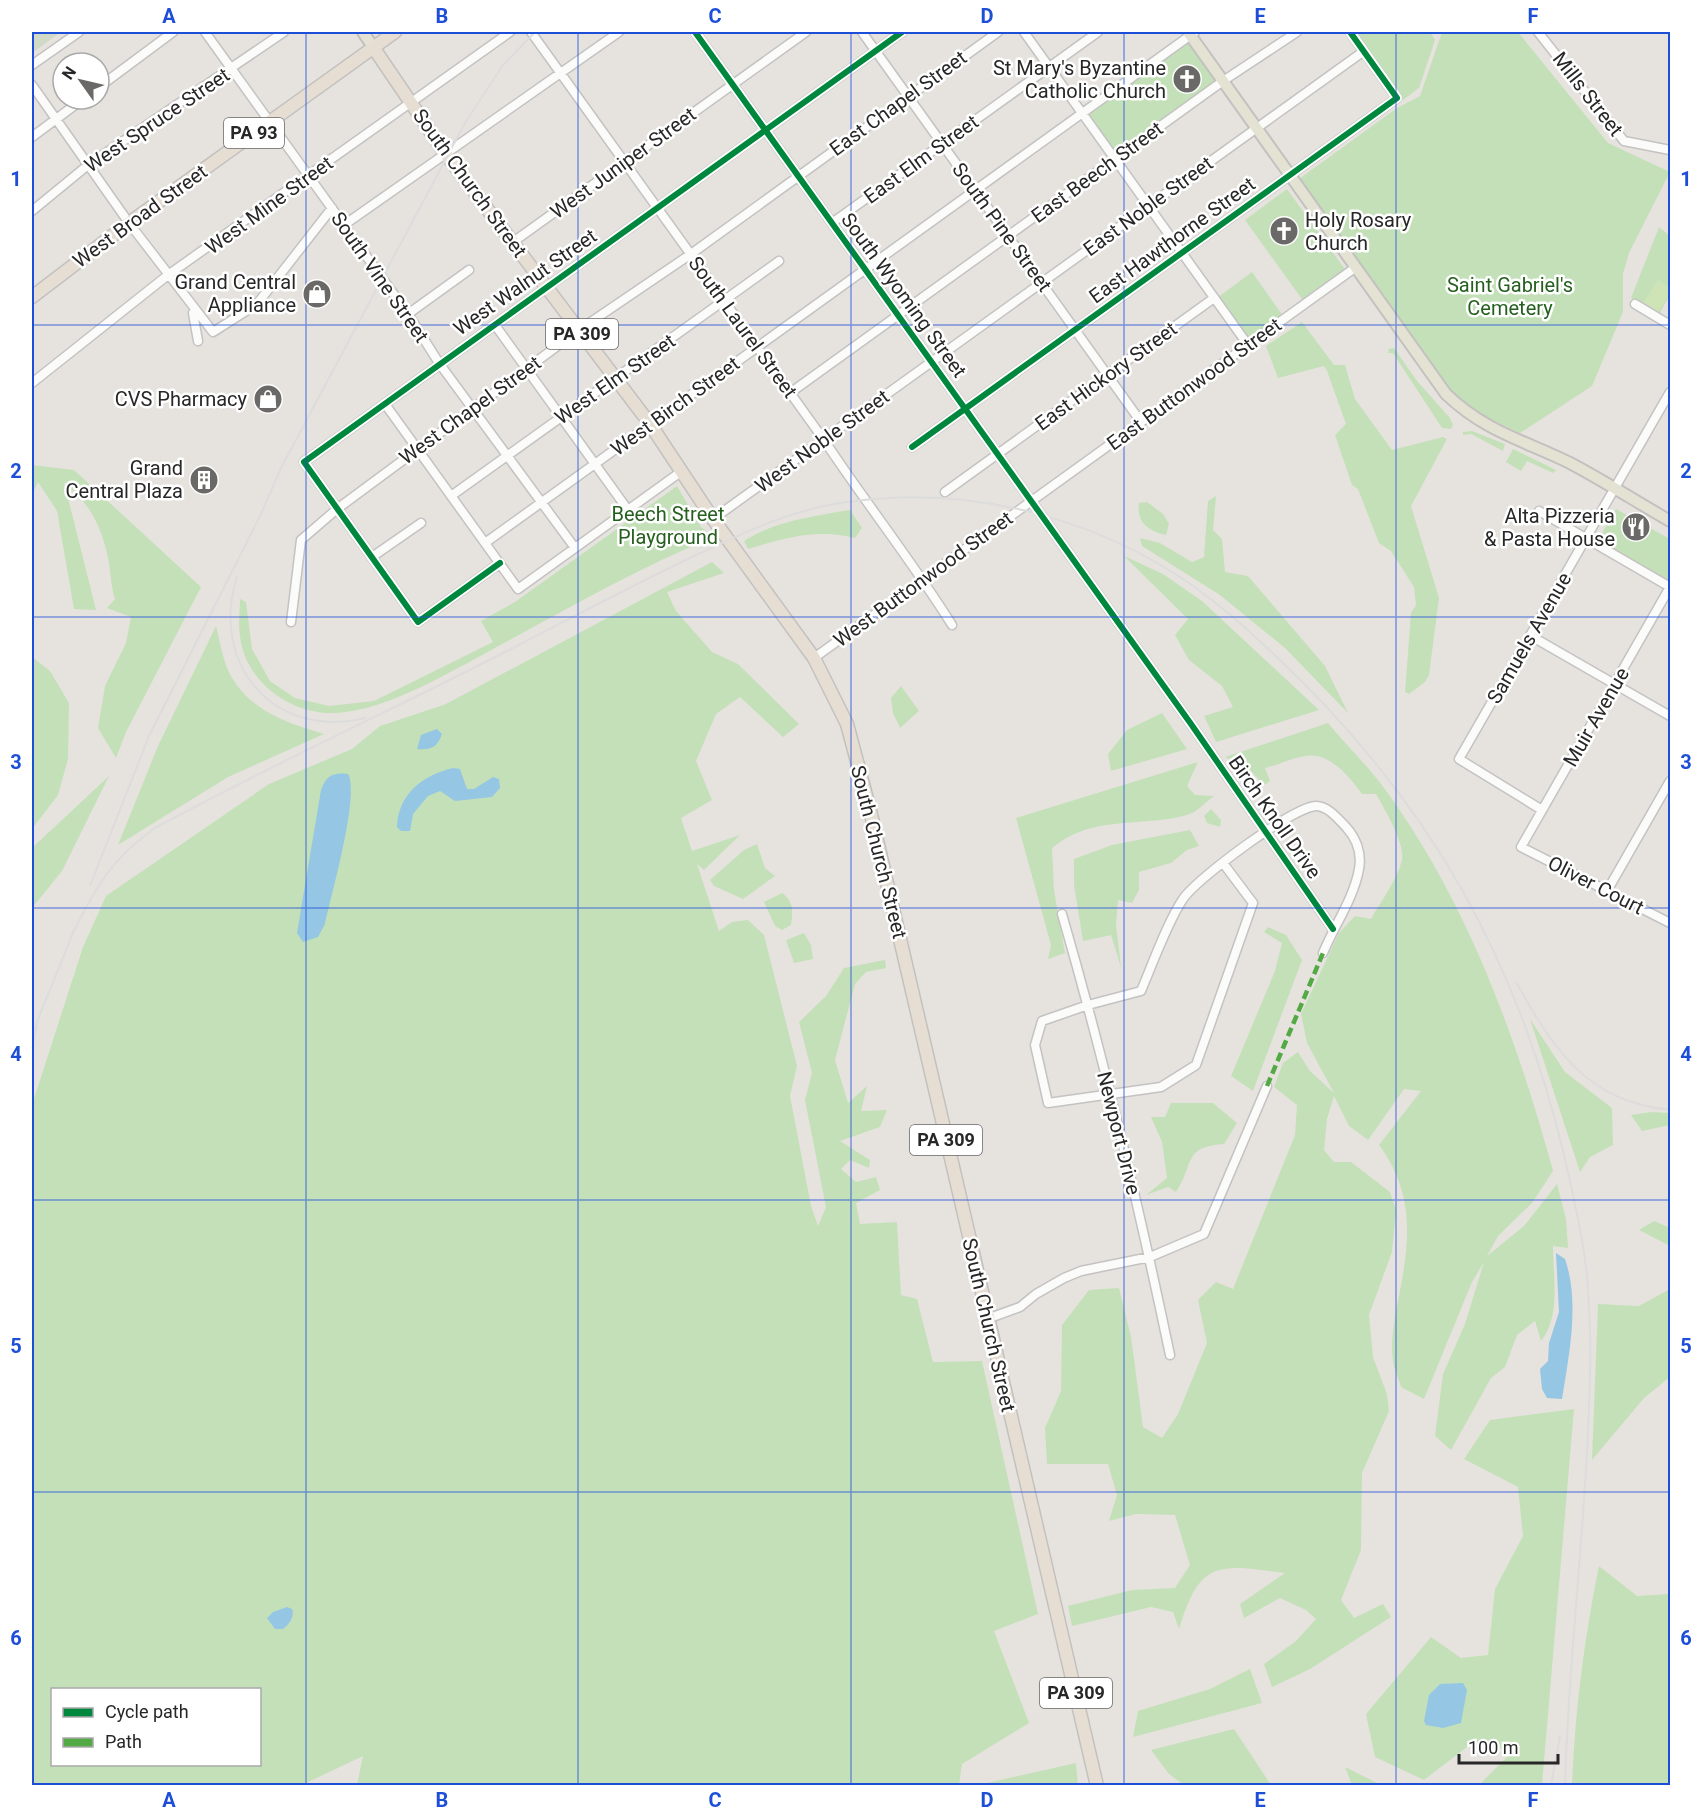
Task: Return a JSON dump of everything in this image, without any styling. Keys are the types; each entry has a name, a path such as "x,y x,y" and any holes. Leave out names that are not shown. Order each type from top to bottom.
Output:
{"highway":[{"name":"West Broad Street","path":"32,297 129,223 395,32"},
{"name":"South Church Street","path":"373,47 445,153 650,424 713,519 814,657 847,724 867,797 1097,1785"}],"main road":[{"name":"PA 309","path":"363,32 373,47"},
{"path":"1191,33 1446,394 1466,413 1496,432 1570,463 1671,521"}],"street":[{"path":"32,65 79,32"},
{"path":"111,78 173,32"},
{"name":"South Vine Street","path":"205,32 408,314 440,363 575,548"},
{"name":"West Spruce Street","path":"32,211 88,165 284,32"},
{"name":"West Mine Street","path":"32,383 168,275 510,32"},
{"name":"South Laurel Street","path":"531,32 824,440 863,500 923,579 952,625"},
{"path":"344,225 619,32"},
{"name":"South Wyoming Street","path":"695,32 1191,724"},
{"name":"West Juniper Street","path":"513,242 806,32"},
{"name":"South Pine Street","path":"862,32 1142,422"},
{"name":"West Walnut Street","path":"337,509 304,462 902,32"},
{"name":"East Chapel Street","path":"798,175 998,32"},
{"path":"1024,32 1248,345"},
{"name":"East Elm Street","path":"832,223 1098,32"},
{"name":"East Beech Street","path":"790,393 1223,81 1297,32"},
{"path":"1350,32 1364,51"},
{"name":"Mills Street","path":"1538,32 1624,141 1671,150"},
{"name":"West Birch Street","path":"485,543 1191,33"},
{"name":"East Hawthorne Street","path":"912,447 1397,98 1364,51"},
{"name":"East Noble Street","path":"932,362 1364,51"},
{"path":"32,85 129,223 213,332 257,304 332,208"},
{"path":"32,137 67,111"},
{"name":"West Chapel Street","path":"291,622 302,540 337,509 579,330 691,254 798,175"},
{"name":"West Elm Street","path":"451,496 779,261"},
{"name":"East Buttonwood Street","path":"1032,501 1356,267"},
{"path":"408,314 469,270"},
{"name":"East Hickory Street","path":"945,492 1214,298"},
{"path":"1635,304 1671,325"},
{"path":"194,309 198,341"},
{"path":"495,325 628,510"},
{"name":"West Noble Street","path":"713,519 932,362"},
{"name":"Samuels Avenue","path":"1542,810 1460,759 1671,392"},
{"path":"385,404 518,589 682,471"},
{"name":"West Buttonwood Street","path":"814,657 1032,501"},
{"path":"337,509 418,622 500,564"},
{"path":"1539,511 1670,587"},
{"path":"372,557 422,524"},
{"name":"Muir Avenue","path":"1521,847 1670,587"},
{"path":"1530,636 1671,716"},
{"name":"Birch Knoll Drive","path":"1191,724 1265,834 1333,929"},
{"path":"1607,891 1671,781"},
{"path":"1222,863 1253,903 1196,1065 1161,1087 1048,1102 1035,1045 1042,1021 1088,1005 1141,991 1183,898 1222,863 1288,816 1306,807 1316,806 1324,807 1350,831 1360,854 1359,869 1323,953"},
{"name":"Oliver Court","path":"1521,847 1671,923"},
{"name":"Newport Drive","path":"1062,914 1088,1005 1150,1257 1170,1355"},
{"path":"987,1319 1020,1307 1036,1294 1080,1271 1150,1257 1204,1234 1267,1086"}],"green space":[{"path":"32,32 61,32 32,53"},
{"path":"1353,32 1430,32 1435,40 1419,88 1403,100"},
{"name":"Saint Gabriel's Cemetery","path":"1442,32 1518,32 1608,143 1670,172 1629,253 1623,274 1623,312 1592,386 1520,433 1479,414 1447,389 1299,179 1397,108 1420,96"},
{"path":"1189,42 1216,82 1116,154 1088,114"},
{"path":"1287,189 1347,272 1304,302 1245,220"},
{"path":"1659,227 1670,236 1670,295 1658,316 1631,298"},
{"path":"1252,272 1283,316 1249,342 1217,298"},
{"path":"1658,280 1670,288 1670,293 1657,314 1642,305"},
{"path":"1302,322 1334,365 1345,365 1355,399 1392,450 1443,437 1447,439 1411,506 1439,598 1429,675 1425,682 1409,694 1405,692 1411,613 1416,605 1414,587 1391,551 1379,543 1358,489 1352,485 1335,435 1346,424 1327,371 1324,366 1278,378 1266,346"},
{"path":"1394,348 1417,381 1450,418 1453,425 1451,429 1442,428 1393,353 1388,353 1389,349"},
{"path":"1472,431 1505,444 1503,451 1471,434 1463,435 1463,432"},
{"path":"1513,449 1556,470 1553,473 1527,461 1521,471 1506,462"},
{"path":"32,465 74,470 201,587 126,732 116,758 98,728 105,686 126,643 131,617 107,608 115,599 104,542 92,514 64,482 96,610 74,609 57,511 38,482 32,495"},
{"name":"Beech Street Playground","path":"677,486 701,527 714,537 630,575 439,678 397,697 376,705 336,713 303,708 287,702 261,681 251,668 244,653 239,631 240,599 246,602 252,649 270,681 295,698 329,706 374,701 493,642 481,621 515,602"},
{"path":"1216,496 1213,530 1222,539 1225,572 1248,576 1325,666 1348,713 1285,648 1220,595 1142,546 1140,538 1160,543 1192,562 1204,557 1208,501"},
{"path":"1147,502 1163,514 1169,524 1166,535 1149,528 1141,520 1139,503"},
{"path":"1616,509 1670,539 1670,583 1594,547"},
{"path":"850,510 862,528 855,538 815,534 774,541 748,549 744,541 782,524"},
{"path":"1124,556 1163,574 1202,601 1319,710 1216,742 1204,716 1233,707 1222,686 1189,660 1175,635 1188,619"},
{"path":"712,562 724,573 667,592 676,611 712,652 738,664 799,724 783,737 740,697 716,714 696,761 712,800 681,818 692,851 740,835 704,870 697,864 719,931 732,922 748,920 764,935 797,1066 790,1096 811,1206 818,1226 826,1207 805,1100 812,1073 799,1022 826,996 844,968 885,960 886,968 866,972 855,984 835,1060 848,1103 867,1086 861,1111 887,1110 880,1127 840,1141 870,1160 869,1168 850,1160 841,1169 856,1182 876,1177 880,1190 856,1203 860,1224 897,1222 901,1295 917,1299 933,1362 982,1361 1038,1614 994,1631 1029,1723 962,1764 959,1785 357,1785 363,1756 302,1785 32,1786 32,1105 83,947 106,896 269,784 352,749 380,726 446,704"},
{"path":"216,626 228,670 239,688 249,698 271,714 324,734 228,777 118,845 158,746"},
{"path":"32,657 50,671 69,703 68,759 58,795 32,829"},
{"path":"901,686 919,711 900,728 893,713 891,698"},
{"path":"1162,713 1187,749 1111,771 1108,754 1127,730"},
{"path":"1328,723 1387,792 1416,835 1442,880 1487,974 1539,1121 1553,1171 1532,1203 1498,1236 1487,1256 1524,1226 1557,1184 1566,1219 1568,1248 1553,1246 1554,1308 1547,1331 1541,1341 1535,1321 1517,1335 1505,1367 1491,1378 1451,1450 1435,1436 1443,1374 1465,1324 1484,1262 1472,1282 1424,1399 1401,1387 1394,1364 1392,1345 1406,1256 1407,1218 1399,1181 1379,1145 1421,1091 1404,1089 1368,1140 1349,1126 1334,1096 1327,1119 1324,1150 1334,1162 1351,1162 1390,1192 1396,1210 1392,1252 1369,1315 1373,1357 1387,1394 1389,1411 1362,1473 1361,1550 1341,1600 1354,1618 1383,1604 1391,1617 1310,1669 1272,1687 1264,1664 1296,1641 1316,1619 1306,1610 1280,1598 1244,1618 1240,1604 1285,1573 1244,1568 1215,1571 1204,1578 1195,1589 1179,1629 1173,1612 1151,1607 1072,1626 1068,1606 1132,1590 1175,1588 1190,1565 1175,1515 1136,1514 1109,1521 1117,1495 1108,1464 1047,1464 1045,1428 1061,1391 1062,1325 1089,1290 1119,1288 1131,1337 1143,1427 1162,1438 1178,1414 1207,1343 1198,1300 1216,1282 1233,1289 1295,1135 1297,1105 1274,1087 1283,1063 1298,1052 1310,1071 1334,1093 1307,1043 1301,1014 1339,933 1355,916 1371,919 1388,890 1402,860 1400,844 1376,794 1362,794 1345,773 1323,758 1306,756 1265,768 1270,781 1264,785 1251,771 1225,757"},
{"path":"1198,762 1187,786 1195,795 1214,796 1194,812 1169,819 1100,826 1084,830 1052,848 1054,890 1065,953 1048,959 1051,945 1016,818"},
{"path":"109,776 62,871 32,908 32,848"},
{"path":"1211,809 1221,820 1220,827 1207,823 1204,816"},
{"path":"1190,830 1199,846 1187,850 1171,863 1139,872 1139,890 1132,903 1118,900 1116,925 1121,967 1111,935 1083,941 1074,885 1074,859 1112,845"},
{"path":"757,844 765,868 775,876 743,899 714,886 710,880 744,850"},
{"path":"782,893 791,903 792,911 791,925 782,930 775,926 764,902"},
{"path":"1268,927 1286,935 1302,960 1253,1091 1231,1076 1275,971 1282,943 1264,932"},
{"path":"804,933 811,945 813,959 794,963 786,940"},
{"path":"1530,1019 1565,1072 1612,1108 1613,1145 1590,1157 1580,1172"},
{"path":"1171,1103 1213,1103 1237,1123 1224,1144 1201,1149 1195,1153 1176,1192 1168,1187 1146,1195 1167,1178 1162,1142 1151,1117 1165,1117"},
{"path":"1651,1112 1670,1113 1670,1125 1642,1131 1631,1115"},
{"path":"1654,1221 1670,1228 1670,1246 1639,1230"},
{"path":"1670,1289 1670,1377 1644,1398 1592,1460 1598,1304 1639,1306"},
{"path":"1574,1409 1542,1785 1479,1785 1509,1755 1494,1743 1467,1747 1424,1780 1375,1757 1366,1714 1431,1637 1461,1658 1488,1655 1495,1589 1523,1536 1518,1487 1464,1459 1490,1420"},
{"path":"1599,1566 1637,1596 1670,1594 1670,1785 1572,1785 1581,1675"},
{"path":"1250,1669 1262,1703 1133,1737 1138,1711 1210,1689"},
{"path":"1234,1729 1271,1785 1184,1785 1169,1774 1151,1750"},
{"path":"1076,1763 1078,1785 978,1785"},
{"path":"1345,1767 1381,1785 1352,1785"}],"water":[{"path":"437,729 442,734 436,745 426,749 417,749 421,735"},
{"path":"453,768 460,769 467,789 474,789 493,777 499,779 500,788 492,797 455,801 440,791 428,796 413,814 410,831 401,831 397,827 398,815 407,796 422,781"},
{"path":"348,774 351,785 348,823 325,924 318,937 303,942 297,933 321,790 325,781 331,776"},
{"path":"1556,1253 1565,1259 1572,1293 1572,1329 1562,1399 1547,1398 1542,1389 1540,1369 1548,1361 1549,1343 1559,1312"},
{"path":"287,1607 292,1609 291,1620 283,1629 275,1629 267,1618 273,1612"},
{"path":"1463,1683 1467,1690 1461,1723 1443,1728 1426,1725 1424,1721 1429,1695 1440,1684"}],"railway":[{"path":"90,886 149,736 261,514 281,468 465,123 503,65 535,32"},
{"path":"72,935 106,875 127,851 155,828 649,578 714,546 788,516 827,505 896,498 945,498 994,504 1042,515 1089,531 1134,551 1177,575 1242,625 1335,716 1382,771 1424,829 1461,889 1494,951 1522,1017 1545,1086 1577,1213 1586,1268 1590,1314 1587,1453 1565,1786"},
{"path":"237,577 231,609 232,639 241,666 256,688 277,706 303,717 332,722 365,718"},
{"path":"32,1034 75,928"},
{"path":"1516,982 1549,1037 1576,1068 1591,1081 1629,1101 1655,1108 1670,1109"},
{"path":"32,1050 37,1025"},
{"path":"1551,1786 1560,1736"}],"marked path":[{"path":"1267,1086 1323,953"}],"cycle path":[{"path":"695,32 1191,724 1333,929"},
{"path":"500,563 418,622 304,462 902,32"},
{"path":"912,447 1397,98 1350,32"}],"place":[{"name":"St Mary's Byzantine Catholic Church","path":"1187,79"},
{"name":"Holy Rosary Church","path":"1284,231"},
{"name":"Grand Central Appliance","path":"317,294"},
{"name":"CVS Pharmacy","path":"268,399"},
{"name":"Grand Central Plaza","path":"204,480"},
{"name":"Alta Pizzeria & Pasta House","path":"1636,527"}]}
